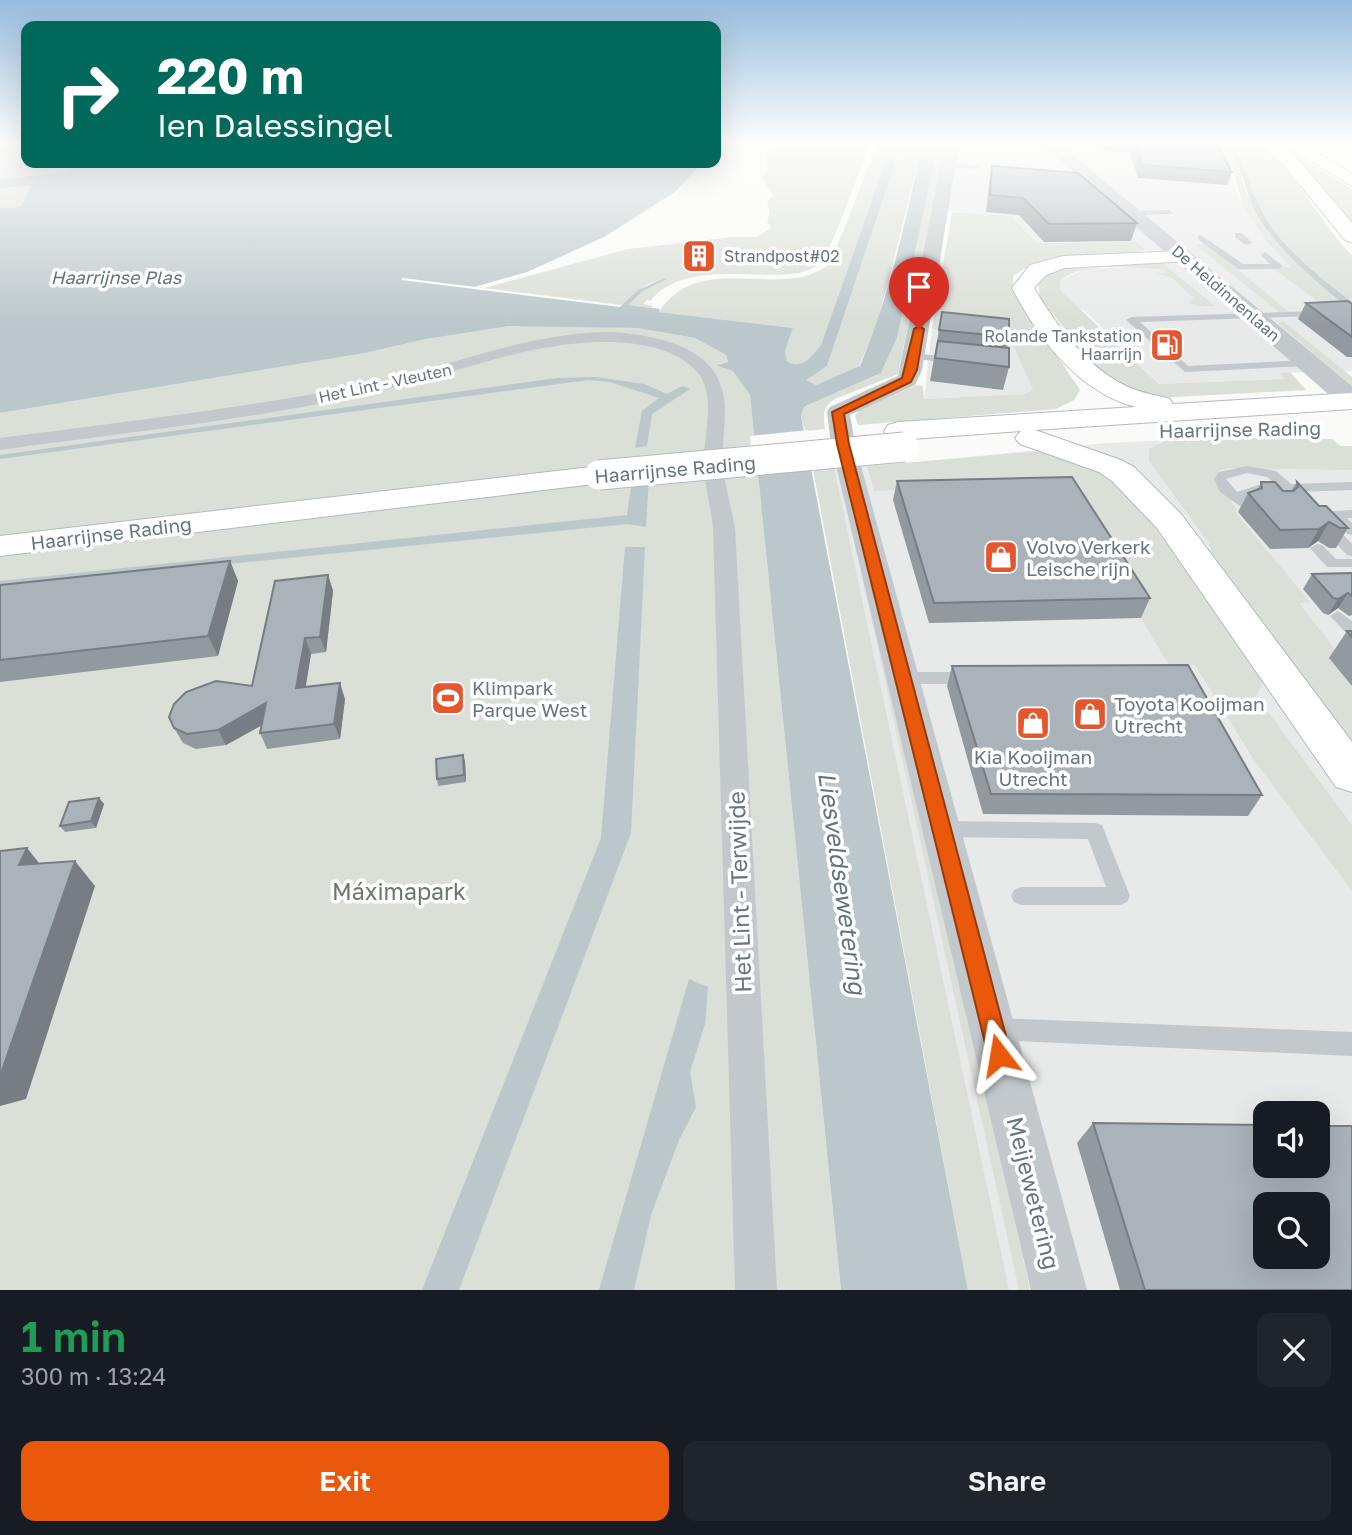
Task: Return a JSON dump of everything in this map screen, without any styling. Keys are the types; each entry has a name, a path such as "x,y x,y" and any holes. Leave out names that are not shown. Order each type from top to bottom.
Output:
{"main road":[{"path":"1323,203 1352,236"},
{"path":"1183,257 1063,262 1038,270 1029,277 1023,288 1031,304 1080,365 1112,390 1186,412"},
{"path":"1032,429 1079,408 1082,404 1089,387 1079,372 1080,365"},
{"name":"Haarrijnse Rading","path":"0,521 1032,429 1186,412 1296,405 1348,397"},
{"name":"Haarrijnse Rading","path":"1032,429 1146,431 1352,427"},
{"path":"1032,429 1123,474 1169,521 1352,775"},
{"path":"1146,431 1138,439 1134,458 1160,497 1169,521"},
{"name":"Haarrijnse Rading","path":"0,546 597,467"}],"street":[{"path":"914,356 940,203"},
{"name":"De Heldinnenlaan","path":"1120,203 1348,397"},
{"name":"Het Lint - Vleuten","path":"0,444 283,404 371,388 531,345 568,338 602,336 631,338 675,350 691,359 712,380 716,424 714,470 720,493"},
{"name":"Meijewetering","path":"914,356 907,380 838,412 843,444 905,678 1059,1290"},
{"name":"Het Lint - Terwijde","path":"720,493 756,1290"}],"lane":[{"path":"1131,212 1170,212"},
{"path":"1238,235 1249,243"},
{"path":"1201,237 1241,267 1279,266 1265,255"},
{"path":"1307,363 1185,369 1131,320 1249,314 1314,314"},
{"path":"914,356 968,362"},
{"path":"1352,486 1287,488 1258,489 1243,493 1242,503 1225,489 1220,479 1223,475 1237,470 1259,470 1279,478 1287,488 1301,508 1317,516 1352,552"},
{"path":"1278,505 1272,495 1276,490 1287,488"},
{"path":"1317,516 1352,514"},
{"path":"1336,515 1352,531"},
{"path":"1317,548 1332,564 1352,563"},
{"path":"1338,616 1352,630"},
{"path":"905,678 986,678"},
{"path":"943,829 1095,831 1120,896 1021,896"},
{"path":"993,1029 1352,1044"}],"shaded area":[{"path":"925,203 1242,203 1267,242 1352,317 1352,371 1280,373 1286,379 1159,384 1060,290 1061,280 1086,268 1167,267 1137,242 1037,243 1011,216 924,209"},
{"path":"932,329 1010,338 1034,390 1024,394 924,399"},
{"path":"1214,438 1332,439 1340,446 1352,446 1352,1290 971,1290 813,469 909,463 1107,443"}],"green space":[{"path":"0,203 23,203 21,207 0,208"},
{"path":"767,203 848,203 825,255 820,263 806,271 786,274 714,274 690,278 668,286 643,304 653,306 651,308 627,305 642,291 666,279 664,278 646,285 622,305 484,288 628,249 732,237 756,237 772,228 767,222 770,212"},
{"path":"854,203 871,203 821,345 802,363 792,364 787,361 785,351 793,328 659,312 676,293 697,283 720,279 791,278 813,274 831,262"},
{"path":"882,203 908,203 874,333 858,368 816,385 805,380 827,366"},
{"path":"926,203 933,203 898,374 835,399 824,412 825,429 805,431 801,416 804,407 881,373 897,338"},
{"path":"1242,203 1251,203 1270,234 1343,303 1352,327 1274,269 1238,270 1290,313 1280,313 1196,245 1206,244 1236,268 1291,267 1267,242"},
{"path":"1259,203 1311,203 1352,255 1352,302 1303,262 1280,239"},
{"path":"1336,203 1352,203 1352,222"},
{"path":"952,212 1011,216 1037,243 1137,242 1146,250 1061,257 1029,267 1013,276 1014,292 1080,390 1074,400 1056,409 858,425 855,415 861,409 917,385 923,386 924,399 1024,394 1033,390 1010,338 932,329"},
{"path":"1161,262 1215,306 1188,303 1194,298 1172,278 1155,273 1167,273 1163,269 1085,269 1061,280 1060,290 1159,384 1285,379 1279,373 1290,372 1306,390 1157,398 1133,392 1103,377 1040,298 1038,282 1050,271 1067,265"},
{"path":"1283,321 1352,377 1352,386 1279,324"},
{"name":"Máximapark","path":"510,326 637,328 695,338 726,355 728,362 717,364 733,371 750,395 841,1290 0,1290 0,413 365,353 426,339"},
{"path":"1332,439 1340,446 1352,446 1352,470 1228,468 1221,470 1216,477 1233,500 1230,501 1237,509 1235,512 1310,602 1299,603 1338,653 1330,658 1352,686 1352,749 1214,561 1209,543 1149,461 1149,449 1168,440"},
{"path":"1045,451 1081,457 1131,494 1264,680 1256,696 1352,825 1352,891 1254,760 1195,665 1169,665 1141,618 975,485 874,491 867,466"},
{"path":"838,467 843,467 1030,1290 1019,1290"},
{"path":"834,468 1009,1290 968,1290 813,469"}],"water":[{"path":"23,203 657,203 604,237 527,272 474,287 622,305 638,290 664,278 667,279 643,291 628,305 660,309 659,312 793,328 785,351 787,361 792,364 806,361 821,345 871,203 882,203 827,366 806,380 816,385 860,366 889,284 910,203 925,203 897,338 881,373 804,407 801,416 968,1290 841,1290 750,395 733,371 716,365 728,362 726,355 695,338 637,328 510,326 426,339 365,353 0,413 0,208 21,207"},
{"path":"1252,203 1259,203 1280,239 1327,283 1352,302 1352,310 1300,266 1274,239"},
{"path":"595,377 644,384 667,394 682,386 690,389 652,414 647,446 635,448 642,411 659,398 610,382 588,380 0,459 0,455 557,378"},
{"path":"649,479 646,527 627,524 0,587 0,581 627,515 632,480"},
{"path":"625,547 645,547 631,833 459,1290 422,1290 601,838"},
{"path":"689,979 708,987 705,1024 690,1072 696,1107 679,1140 651,1215 634,1290 599,1290"}],"pier":[{"path":"403,278 622,305 620,307 401,280"},
{"path":"808,430 817,469 753,473 750,436"}],"building":[{"path":"1028,203 1114,203 1137,223 1049,224"},
{"path":"1348,301 1352,304 1352,337 1306,303"},
{"path":"942,312 1009,319 1009,337 939,330"},
{"path":"938,341 1009,348 1009,367 935,358"},
{"path":"1072,477 1150,598 934,603 897,481"},
{"path":"1261,482 1275,482 1283,491 1293,491 1298,487 1297,482 1319,506 1326,506 1348,528 1340,528 1329,522 1319,529 1280,530 1248,493 1262,488"},
{"path":"230,561 208,636 0,660 0,585"},
{"path":"1352,573 1352,596 1348,593 1338,599 1333,598 1312,574"},
{"path":"328,575 320,637 305,638 296,688 340,683 334,724 260,733 266,703 218,730 187,734 174,728 169,717 174,704 186,692 216,681 252,686 275,581"},
{"path":"1188,665 1262,795 991,794 952,666"},
{"path":"463,755 464,775 437,779 436,759"},
{"path":"99,798 91,821 60,826 69,802"},
{"path":"27,848 19,865 75,861 0,1076 0,851"},
{"path":"1093,1123 1253,1125 1253,1178 1330,1178 1330,1126 1352,1126 1352,1290 1145,1290"}],"place":[{"name":"Strandpost#02","path":"699,256"},
{"name":"Rolande Tankstation Haarrijn","path":"1167,345"},
{"name":"Volvo Verkerk Leische rijn","path":"1001,557"},
{"name":"Klimpark Parque West","path":"448,698"},
{"name":"Toyota Kooijman Utrecht","path":"1090,714"},
{"name":"Kia Kooijman Utrecht","path":"1033,723"}],"route":[{"path":"919,329 907,380 863,398 838,412 843,444 999,1055"}],"water label":[{"name":"Haarrijnse Plas","path":"116,277"},
{"name":"Liesveldsewetering","path":"843,883"}]}
